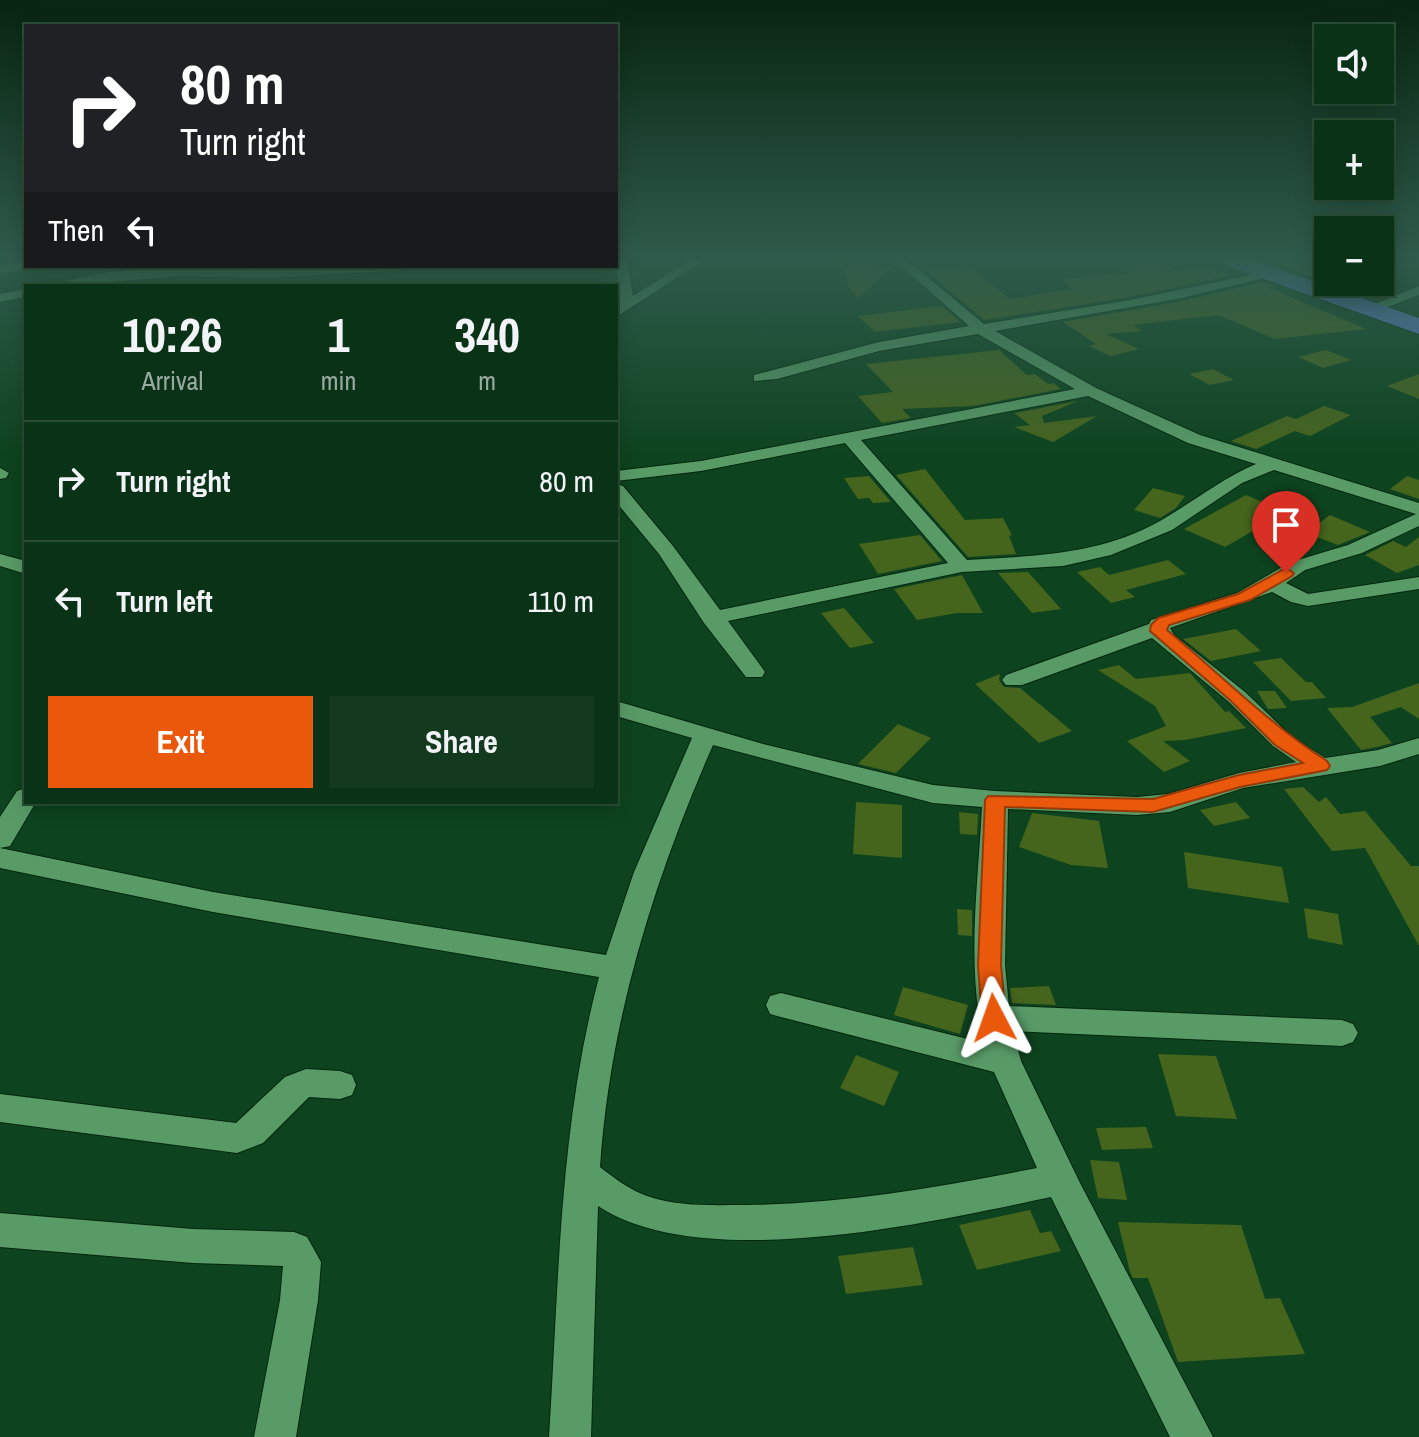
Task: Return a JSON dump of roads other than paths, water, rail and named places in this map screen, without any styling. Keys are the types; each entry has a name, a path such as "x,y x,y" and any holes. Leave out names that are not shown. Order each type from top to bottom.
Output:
{"street":[{"path":"977,326 1090,391 1181,434 1419,509"},
{"path":"760,378 818,365 882,345 1004,326"},
{"path":"618,476 701,466 1090,391"},
{"path":"848,436 962,566"},
{"path":"712,618 962,566 1063,560 1104,551 1165,526 1236,479 1274,463"},
{"path":"618,492 666,550 712,618 724,629 754,672"},
{"path":"1014,680 1158,628 1164,622 1213,608 1271,583 1298,566 1355,549 1419,519"},
{"path":"0,560 24,567"},
{"path":"1271,583 1308,600 1419,583"},
{"path":"1158,628 1160,634 1237,697 1282,741 1320,766"},
{"path":"618,709 705,736 933,794 995,800 1153,805 1239,781 1380,758 1419,746"},
{"path":"570,1437 588,1108 615,968 670,810 705,736"},
{"path":"0,839 24,800"},
{"path":"995,800 990,965 994,1018 1005,1061 1060,1179 1192,1437"},
{"path":"0,858 213,902 615,968"},
{"path":"781,1005 1005,1061"},
{"path":"994,1018 1342,1033"},
{"path":"0,1108 237,1138 251,1132 297,1087 306,1083 340,1085"},
{"path":"583,1175 615,1198 648,1214 684,1222 783,1223 915,1209 1060,1179"},
{"path":"0,1230 193,1246 294,1249 302,1262 299,1300 275,1437"}]}
